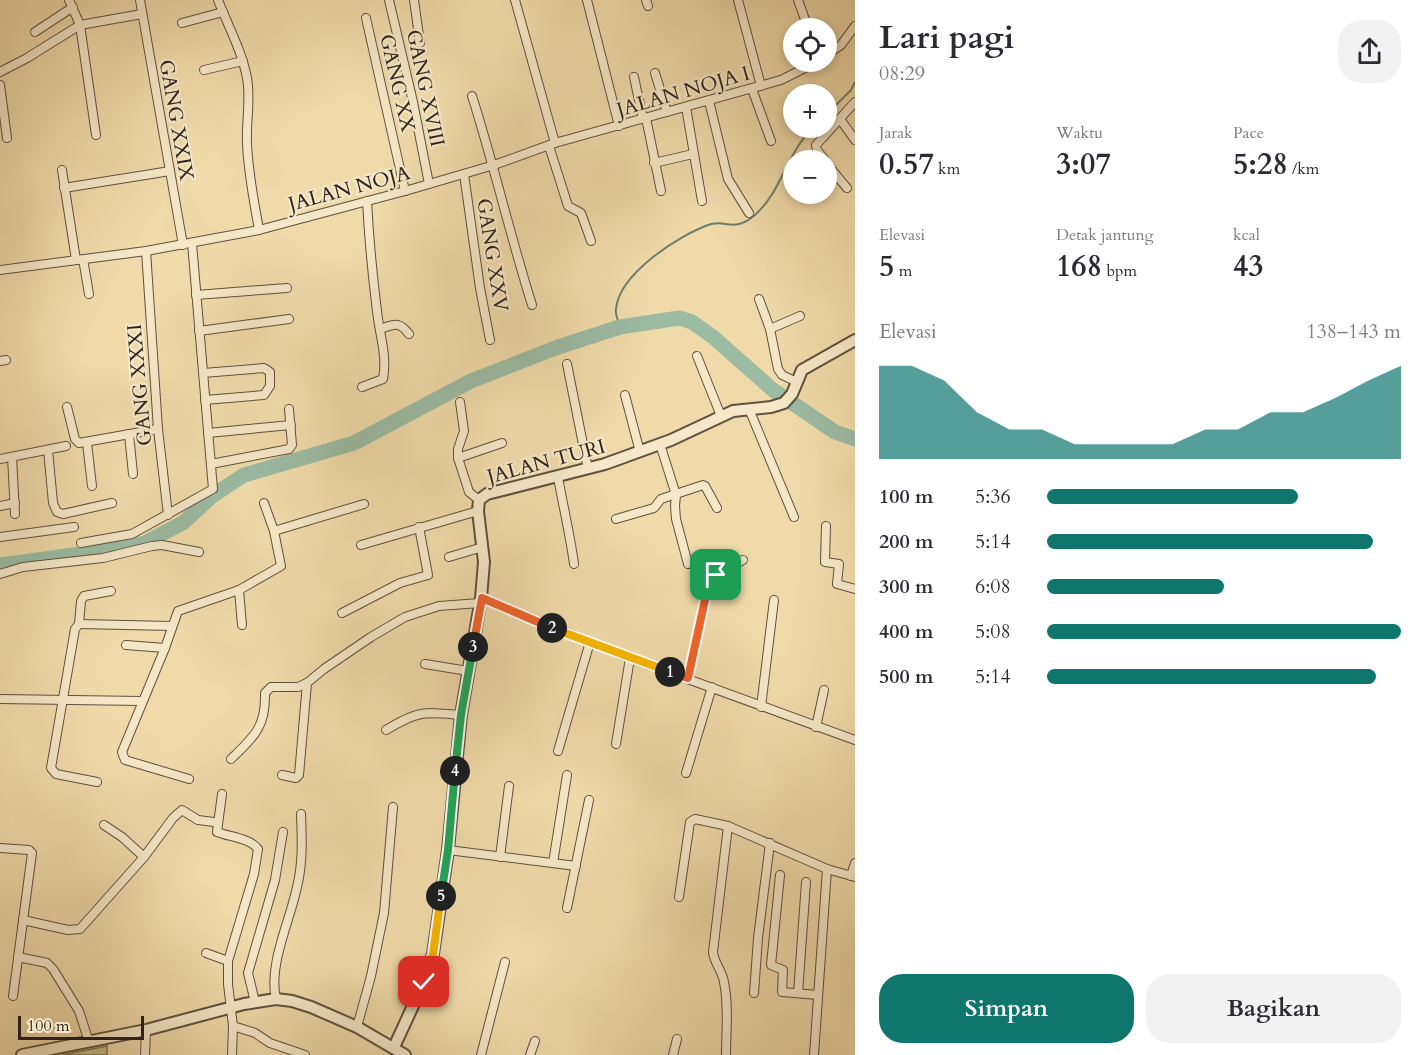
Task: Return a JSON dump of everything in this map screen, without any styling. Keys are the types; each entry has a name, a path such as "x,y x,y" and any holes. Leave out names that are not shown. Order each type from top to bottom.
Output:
{"street":[{"name":"GANG XXIX","path":"140,0 170,171 188,244 196,295 213,489 168,515"},
{"path":"218,0 243,61 249,89 248,160 259,230"},
{"name":"GANG XVIII","path":"388,0 413,102 429,184"},
{"path":"414,0 420,43"},
{"path":"515,0 565,198 570,208 581,213 591,241"},
{"path":"587,0 619,126"},
{"path":"738,0 761,86"},
{"path":"798,0 804,18"},
{"path":"35,32 71,3 80,25 96,135"},
{"path":"182,23 223,12"},
{"path":"0,72 80,25 142,14"},
{"name":"GANG XX","path":"366,18 405,191"},
{"path":"837,48 853,32"},
{"path":"204,70 243,61"},
{"name":"JALAN NOJA I","path":"552,145 752,89 798,72"},
{"path":"654,73 667,112"},
{"path":"634,77 661,191"},
{"path":"0,85 7,138"},
{"path":"752,89 771,141"},
{"path":"472,96 494,165 511,238 532,304"},
{"path":"709,101 728,179 749,213"},
{"path":"817,150 816,145 855,102"},
{"path":"686,107 702,201"},
{"path":"840,119 855,140"},
{"name":"JALAN NOJA","path":"0,270 146,251 259,230 464,174 552,145"},
{"path":"654,163 693,154"},
{"path":"62,170 79,259 89,294"},
{"path":"64,188 170,171"},
{"name":"GANG XXV","path":"464,174 489,340"},
{"path":"837,176 846,188"},
{"path":"362,387 383,379 385,352 380,329 367,201"},
{"name":"GANG XXXI","path":"146,251 158,429 168,515"},
{"path":"196,295 287,288"},
{"path":"759,299 770,329 779,372 795,386"},
{"path":"770,329 800,316"},
{"path":"199,331 289,319"},
{"path":"380,329 399,325 409,334"},
{"name":"JALAN TURI","path":"394,1047 430,966 448,850 461,715 481,601 483,547 478,511 479,500 487,494 588,470 640,452 733,411 780,404 789,399 800,374 806,367 855,340"},
{"path":"697,356 721,416"},
{"path":"567,364 588,470"},
{"path":"203,373 264,368 270,372 270,386 264,395 205,400"},
{"path":"625,395 640,452"},
{"path":"459,402 464,431 458,449 458,458 469,492 479,500"},
{"path":"67,407 75,439 79,443 158,429"},
{"path":"749,409 794,517"},
{"path":"211,464 290,449 292,445 289,410"},
{"path":"208,433 291,425"},
{"path":"129,434 133,474"},
{"path":"87,443 92,486"},
{"path":"458,458 502,443"},
{"path":"660,444 676,495 676,519 688,564"},
{"path":"0,459 66,446"},
{"path":"48,450 53,503 57,512 63,514 112,503"},
{"path":"12,457 15,514"},
{"path":"558,477 574,564"},
{"path":"616,519 654,508 661,499 704,485 717,508"},
{"path":"0,506 15,503"},
{"path":"189,779 125,760 122,757 123,746 165,648 178,611 239,590 281,566 274,531 264,503"},
{"path":"274,531 364,504"},
{"path":"361,545 478,511"},
{"path":"81,543 132,534 168,515"},
{"path":"826,526 825,562 839,564 837,584 855,589"},
{"path":"0,537 74,527"},
{"path":"342,613 400,583 428,575 419,527"},
{"path":"0,574 23,567 103,558 152,546 162,545 199,552"},
{"path":"449,557 483,547"},
{"path":"688,678 708,586 716,575 743,560"},
{"path":"239,590 242,625"},
{"path":"97,782 56,774 52,770 75,628 79,624 81,601 84,596 111,591"},
{"path":"761,707 774,600"},
{"path":"231,759 250,740 260,725 266,712 266,693 271,687 298,687 307,683 371,637 405,617 439,606 481,601 761,707 855,740"},
{"path":"79,624 172,626"},
{"path":"558,751 590,642"},
{"path":"126,645 165,648"},
{"path":"616,744 630,657"},
{"path":"425,664 468,671"},
{"path":"282,775 296,778 299,775 307,683"},
{"path":"686,773 712,687"},
{"path":"816,727 824,690"},
{"path":"0,699 142,701"},
{"path":"386,730 406,717 423,712 461,715"},
{"path":"554,863 567,775"},
{"path":"500,857 509,786"},
{"path":"222,794 218,832 249,842 258,849 254,874 228,961 233,1026 232,1055"},
{"path":"567,908 589,800"},
{"path":"357,1027 371,976 384,913 393,807"},
{"path":"23,920 68,930 80,929 182,810 198,820 214,822"},
{"path":"276,999 273,981 302,860 301,814"},
{"path":"679,897 690,822 698,818 728,826 827,869 853,876 855,863"},
{"path":"104,825 122,837 144,857"},
{"path":"726,1055 727,1003 724,981 720,968 713,961 712,952 728,826"},
{"path":"255,1002 248,973 275,880 284,832"},
{"path":"754,993 758,938 770,843"},
{"path":"0,848 29,850 32,853 13,996"},
{"path":"448,850 576,866"},
{"path":"814,1055 827,869"},
{"path":"780,875 771,963 772,966 783,970 782,992 818,995"},
{"path":"798,993 806,882"},
{"path":"206,953 228,961"},
{"path":"18,957 47,963 53,969 79,1011 89,1042"},
{"path":"481,1055 505,962"},
{"path":"22,1055 146,1030 255,1002 276,999 312,1007 357,1027 405,1055"},
{"path":"233,1026 305,1055"},
{"path":"145,1055 146,1030"},
{"path":"673,1055 677,1039"},
{"path":"531,1055 535,1041"}],"shaded area":[{"path":"107,1046 107,1055 62,1055"}],"waterway":[{"path":"837,104 851,90 855,82"},
{"path":"620,327 616,311 620,296 627,283 639,270 666,247 696,230 714,223 741,224 755,215 772,195 804,138"},
{"path":"0,565 145,543 184,522 212,496 244,475 354,443 471,381 558,347 620,327 679,318 692,322 713,337 773,390 835,432 855,439"}],"route":[{"path":"424,982 433,954 448,850 461,715 482,598 532,620 688,678 708,586 716,575"}]}
